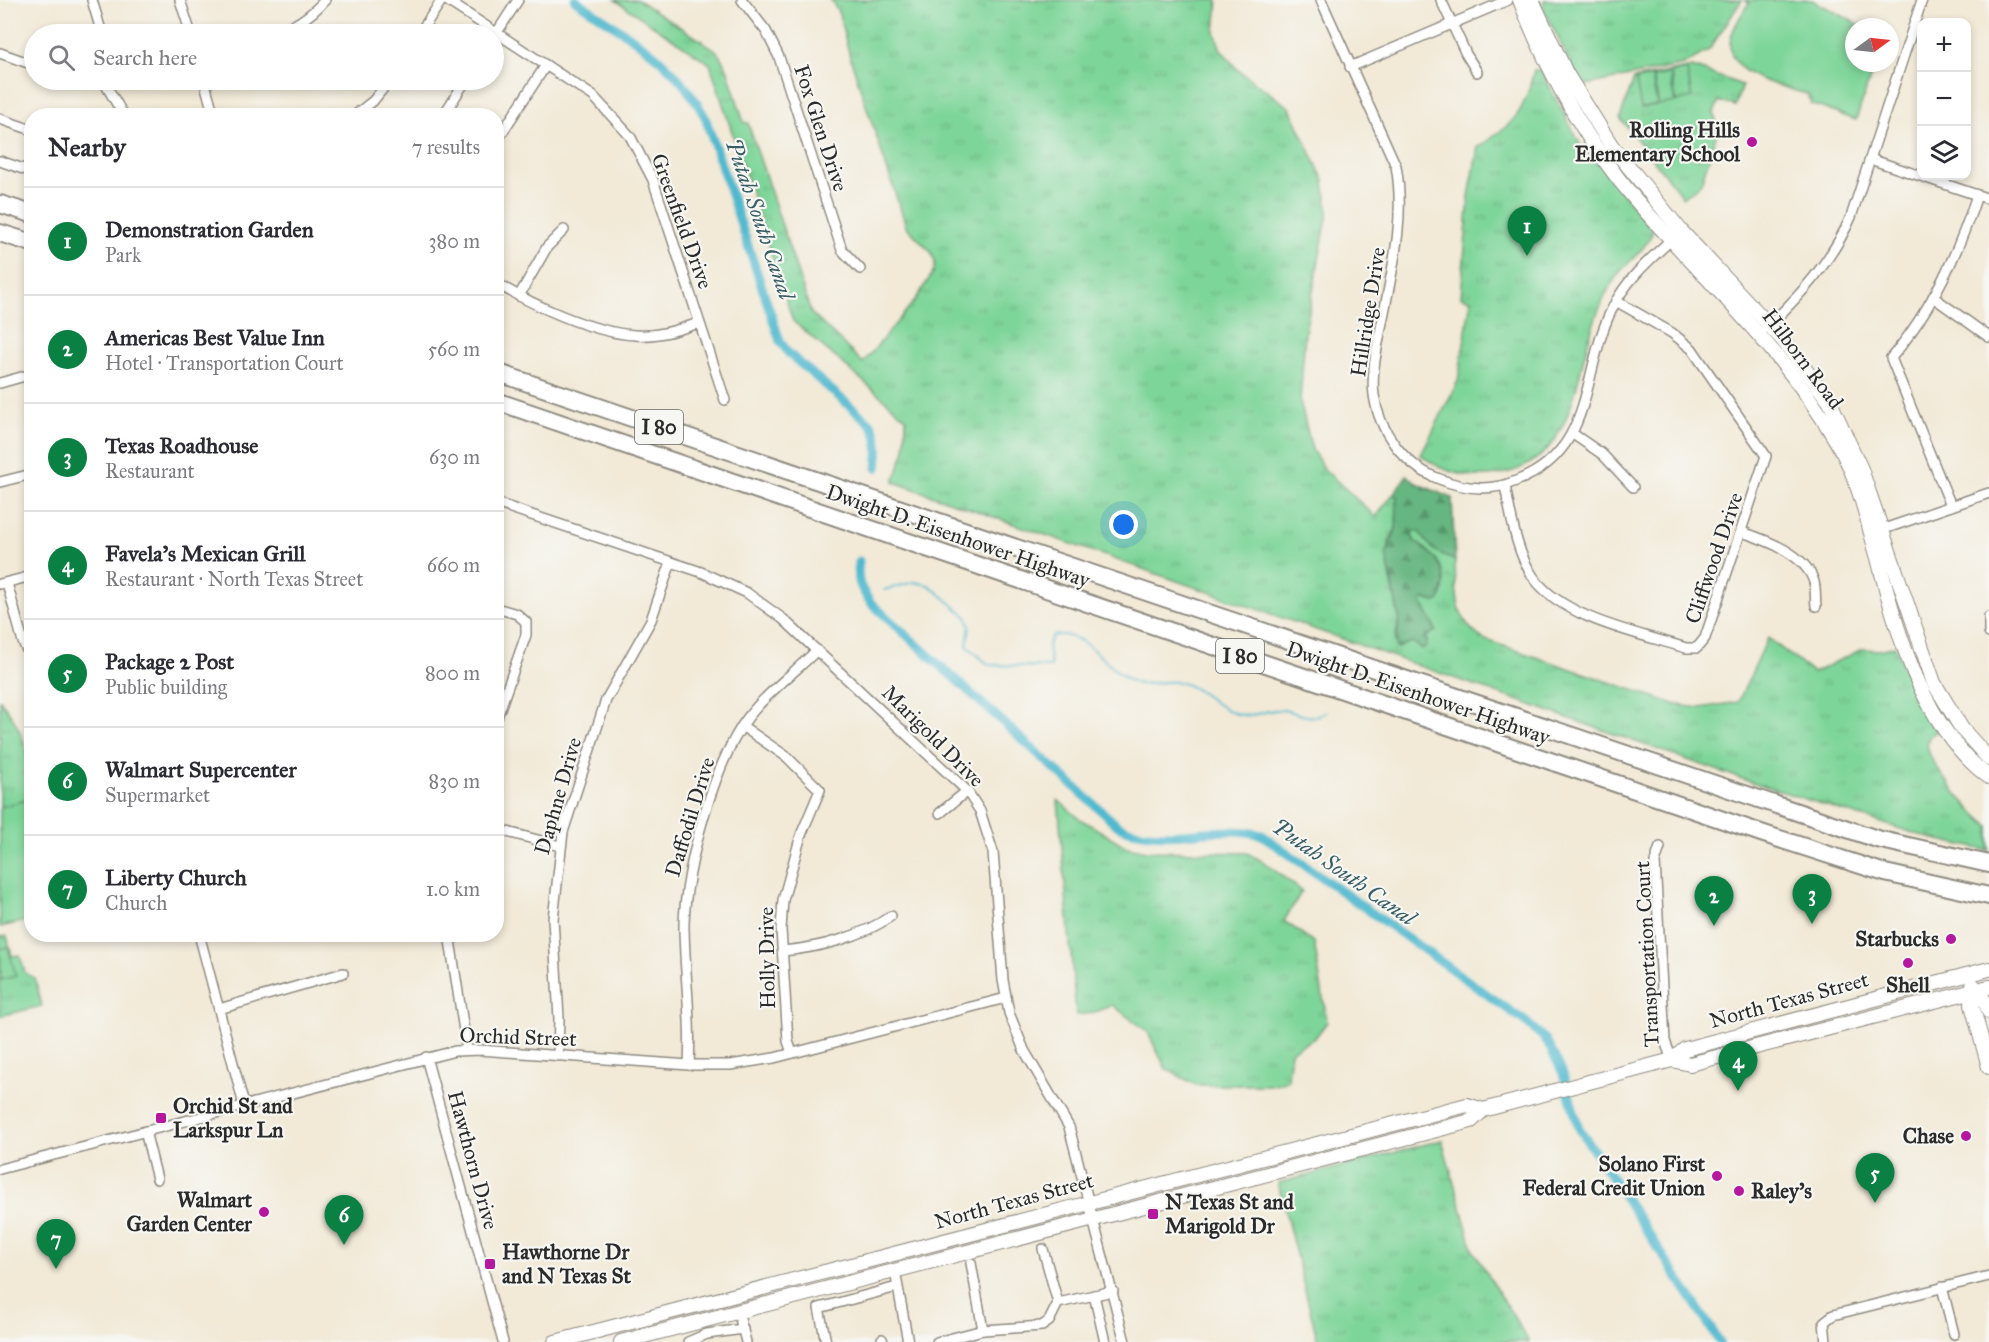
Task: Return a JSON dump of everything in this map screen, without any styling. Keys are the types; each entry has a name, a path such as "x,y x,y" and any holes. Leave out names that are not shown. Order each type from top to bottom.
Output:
{"highway":[{"path":"0,204 24,212"},
{"path":"0,232 24,240"},
{"name":"Dwight D. Eisenhower Highway","path":"504,375 1877,839 1989,864"},
{"name":"Dwight D. Eisenhower Highway","path":"504,404 1764,834 1885,873 1989,896"}],"main road":[{"name":"Hilborn Road","path":"1520,0 1557,81 1588,137 1635,199 1676,235 1764,329 1844,455 1877,531 1934,683 1962,729 1989,759"},
{"name":"Hilborn Road","path":"1532,0 1566,73 1605,136 1676,235"},
{"name":"Hilborn Road","path":"1877,531 1890,597 1921,689 1950,737 1989,777"},
{"name":"North Texas Street","path":"621,1342 1471,1121 1483,1110 1672,1060 1685,1049 1989,969"},
{"path":"1970,975 1974,991 1972,1005 1989,1067"},
{"name":"North Texas Street","path":"1672,1060 1690,1064 1989,987"},
{"path":"1974,991 1986,1002 1989,1011"},
{"name":"North Texas Street","path":"555,1342 1467,1105 1483,1110"}],"street":[{"path":"92,0 99,24"},
{"path":"180,0 188,24"},
{"path":"298,24 312,15 325,0"},
{"path":"427,24 444,0"},
{"name":"Greenfield Drive","path":"444,0 479,24"},
{"path":"502,24 518,0"},
{"name":"Fox Glen Drive","path":"742,0 766,31 778,57 842,250 860,269"},
{"name":"Hillridge Drive","path":"1321,0 1396,166 1401,192 1401,223 1374,366 1374,394 1380,419 1392,442 1411,464 1424,473 1476,489 1505,486 1534,475 1547,465 1574,434 1607,320 1616,301 1635,274 1676,235"},
{"path":"1441,0 1477,72"},
{"path":"1350,67 1508,0"},
{"path":"1764,329 1802,293 1832,255 1851,217 1922,0"},
{"name":"Greenfield Drive","path":"504,40 593,96 614,116 642,156 725,400"},
{"path":"0,52 24,61"},
{"path":"504,130 546,65"},
{"path":"109,90 119,108"},
{"path":"207,90 212,108"},
{"path":"365,108 382,90"},
{"path":"448,108 460,90"},
{"path":"0,119 24,127"},
{"path":"1870,159 1989,199"},
{"path":"0,161 24,169"},
{"path":"1952,506 1926,437 1891,358 1933,297 1956,254 1977,195"},
{"path":"519,296 546,247 564,230"},
{"path":"504,288 545,309 608,330 635,335 658,334 699,323"},
{"path":"1933,297 1989,337"},
{"name":"Cliffwood Drive","path":"1505,486 1521,553 1533,576 1546,591 1569,609 1686,648 1697,648 1705,638 1766,456 1692,349 1672,333 1616,301"},
{"path":"0,383 24,376"},
{"path":"1574,434 1602,454 1633,487"},
{"path":"0,482 24,476"},
{"path":"1877,531 1989,493"},
{"name":"Marigold Drive","path":"504,506 725,581 747,593 783,619 967,791 984,821 993,852 1006,998 1024,1050 1070,1127 1125,1342"},
{"path":"1742,531 1786,551 1802,564 1814,580 1816,606"},
{"name":"Daphne Drive","path":"558,1056 559,1018 553,919 560,846 570,807 606,700 651,620 671,562"},
{"path":"24,578 4,584 24,644"},
{"path":"504,610 517,614 526,622 526,635 504,697"},
{"path":"1989,617 1989,633"},
{"name":"Daffodil Drive","path":"689,1065 691,1009 684,926 688,877 722,767 742,726 754,709 817,650"},
{"name":"Holly Drive","path":"742,726 787,757 820,789 789,872 783,900 782,951 788,1041 792,1053"},
{"path":"940,813 967,791"},
{"path":"504,831 560,846"},
{"name":"Transportation Court","path":"1660,847 1655,862 1665,1041 1672,1060"},
{"path":"782,951 873,929 891,916"},
{"path":"202,942 244,1105"},
{"path":"450,942 467,1050"},
{"path":"219,1009 343,973"},
{"name":"Orchid Street","path":"0,1169 426,1057 467,1050 689,1065 749,1063 1006,998"},
{"name":"Hawthorn Drive","path":"426,1057 503,1342"},
{"path":"145,1131 157,1179"},
{"path":"937,1342 983,1330 1042,1326 1048,1321 1058,1303 1043,1249"},
{"path":"971,1263 983,1330"},
{"path":"895,1271 908,1342"},
{"path":"1826,1342 1824,1322 1833,1316 1989,1276"},
{"path":"826,1342 819,1308 897,1287"},
{"path":"1942,1287 1954,1334"},
{"path":"1058,1303 1113,1291"},
{"path":"1094,1295 1105,1342"},
{"path":"738,1311 746,1342"},
{"path":"688,1342 707,1334 743,1329"}],"green space":[{"path":"615,0 638,0 716,50 727,68 744,123 748,123 811,313 863,363 916,299 934,271 935,262 931,252 906,226 850,57 839,14 831,0 1218,0 1215,32 1220,48 1237,69 1290,108 1324,181 1328,213 1305,332 1300,401 1312,450 1325,470 1376,517 1393,494 1397,497 1398,515 1396,529 1389,541 1388,565 1399,617 1395,641 1398,648 1436,630 1421,603 1424,599 1435,602 1426,549 1414,541 1411,532 1419,530 1434,549 1455,560 1458,604 1467,623 1483,639 1677,705 1700,708 1738,702 1768,638 1813,673 1862,649 1881,650 1895,646 1910,684 1937,731 1929,737 1928,746 1931,757 1960,798 1989,826 1989,851 1926,837 1745,780 894,482 905,449 906,418 793,321 710,64"},
{"path":"1544,0 1742,0 1709,50 1683,65 1581,86 1543,7"},
{"path":"1745,0 1812,0 1847,18 1845,72 1872,72 1856,120 1811,104 1812,100 1808,98 1809,95 1756,77 1735,62 1731,51 1731,37 1749,3"},
{"path":"1692,67 1742,85 1735,106 1719,101 1714,112 1718,130 1702,180 1698,187 1683,197 1620,118 1634,79"},
{"path":"1534,70 1541,70 1585,153 1596,158 1653,231 1643,248 1616,277 1605,296 1591,330 1569,411 1558,435 1542,454 1520,469 1489,476 1471,476 1445,469 1421,455 1458,381 1471,300 1461,297 1469,196 1478,147 1510,124 1516,116 1526,98"},
{"path":"1687,70 1692,98 1676,101 1671,73"},
{"path":"1669,74 1675,102 1659,105 1653,77"},
{"path":"1652,77 1657,105 1641,108 1636,80"},
{"path":"1407,475 1416,483 1452,498 1455,560 1434,549 1419,531 1411,532 1414,541 1436,559 1444,581 1440,600 1435,602 1424,599 1422,603 1436,631 1427,636 1427,645 1422,649 1412,642 1396,648 1399,617 1386,554 1396,529 1397,497 1393,494"},
{"path":"0,700 16,723 24,743 24,801 0,807"},
{"path":"1058,800 1080,819 1127,847 1147,851 1247,853 1262,861 1302,891 1284,921 1314,942 1327,1022 1315,1038 1291,1051 1288,1080 1272,1085 1196,1085 1166,1069 1147,1031 1112,1005 1093,1013 1076,1015"},
{"path":"24,801 24,922 0,927 0,807"},
{"path":"7,936 12,956 20,955 25,973 35,978 42,1006 0,1016 0,937"},
{"path":"8,947 16,976 1,980 0,949"},
{"path":"1442,1140 1473,1250 1529,1342 1318,1342 1278,1183"}],"waterway":[{"name":"Putah South Canal","path":"575,0 648,50 679,79 693,97 705,117 780,341 789,354 871,424 878,446 877,468"},
{"name":"Putah South Canal","path":"859,561 860,584 872,604 1118,826 1135,832 1153,834 1226,831 1262,835 1526,1022 1546,1040 1562,1071 1579,1128 1720,1342"},
{"path":"884,590 914,582 929,585 967,617 970,625 967,646 989,665 1051,667 1048,645 1052,636 1064,635 1085,644 1133,682 1138,684 1182,683 1234,713 1248,715 1278,710 1310,717 1326,712"}],"place":[{"name":"Rolling Hills Elementary School","path":"1752,142"},
{"name":"Demonstration Garden","path":"1527,256"},
{"name":"Texas Roadhouse","path":"1812,924"},
{"name":"Americas Best Value Inn","path":"1714,926"},
{"name":"Starbucks","path":"1951,939"},
{"name":"Shell","path":"1908,963"},
{"name":"Favela's Mexican Grill","path":"1738,1091"},
{"name":"Orchid St and Larkspur Ln","path":"161,1118"},
{"name":"Chase","path":"1966,1136"},
{"name":"Solano First Federal Credit Union","path":"1717,1176"},
{"name":"Raley's","path":"1739,1191"},
{"name":"Package 2 Post","path":"1875,1203"},
{"name":"Walmart Garden Center","path":"264,1212"},
{"name":"N Texas St and Marigold Dr","path":"1153,1214"},
{"name":"Walmart Supercenter","path":"344,1245"},
{"name":"Hawthorne Dr and N Texas St","path":"490,1264"},
{"name":"Liberty Church","path":"56,1269"}]}
